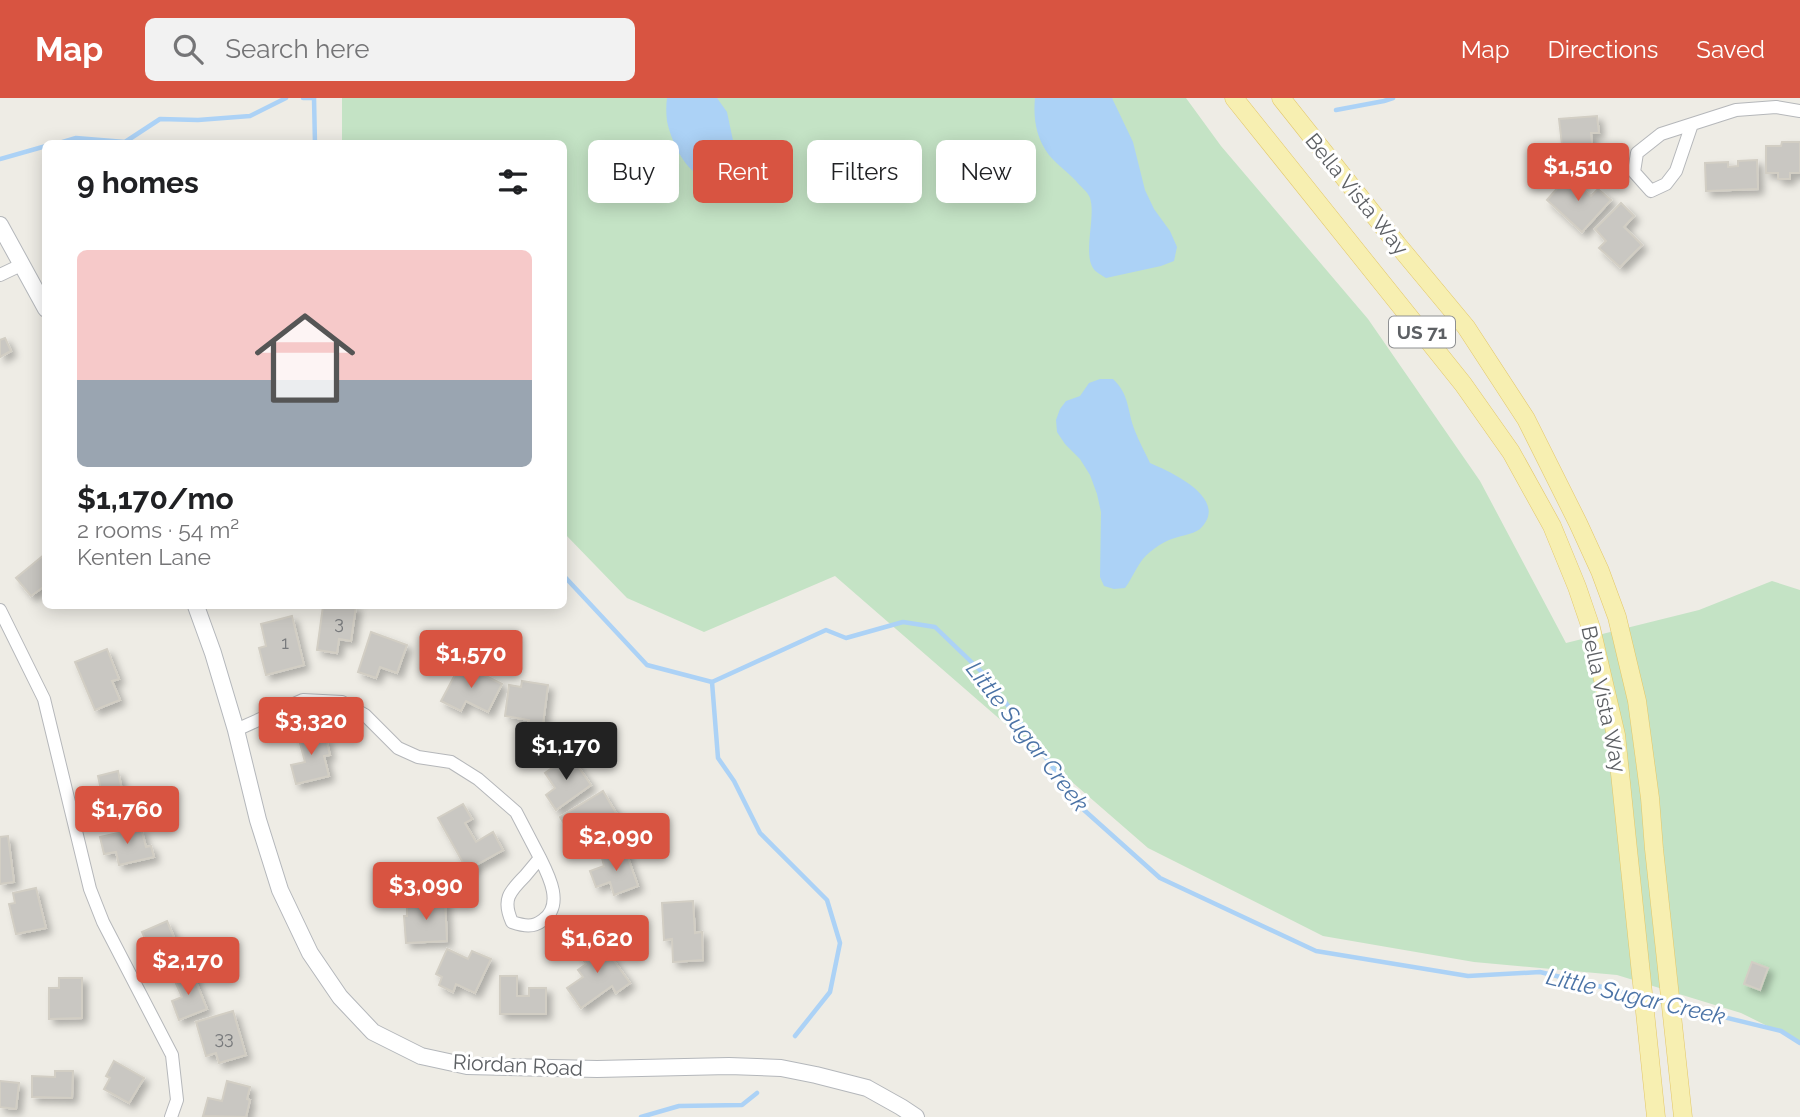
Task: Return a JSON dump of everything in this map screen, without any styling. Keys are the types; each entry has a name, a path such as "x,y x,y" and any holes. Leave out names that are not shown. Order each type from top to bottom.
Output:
{"main road":[{"name":"Bella Vista Way","path":"1234,98 1463,384 1511,452 1552,526 1591,628 1616,735 1656,1117"},
{"name":"Bella Vista Way","path":"1281,98 1466,327 1526,419 1600,571 1617,617 1637,701 1650,798 1682,1110"}],"street":[{"path":"1692,124 1676,171 1666,184 1651,191 1634,172 1637,153 1661,134 1692,124 1736,110 1776,107 1800,111"},
{"path":"0,225 42,302"},
{"path":"0,275 21,265"},
{"name":"Riordan Road","path":"197,609 236,730 258,820 280,890 310,953 340,997 373,1032 421,1056 467,1066 597,1069 729,1066 781,1068 867,1088 916,1117"},
{"path":"0,610 44,699 90,889 103,922 172,1055 177,1100 171,1117"},
{"path":"236,730 303,700 342,702 365,715 398,748 418,757 451,762 478,779 516,812 540,858 549,877 554,905 548,917 537,925 524,926 512,922 507,911 507,900 512,888 540,858"}],"green space":[{"path":"342,98 1186,98 1221,146 1368,319 1480,481 1566,643 1699,610 1772,581 1800,590 1800,1042 1741,1013 1617,975 1474,962 1323,936 1148,848 835,576 704,632 627,598 567,536 567,140 342,140"}],"water":[{"path":"667,98 717,98 727,112 733,140 693,140 693,171 679,153 679,140 674,140 666,115"},
{"path":"1035,98 1112,98 1133,142 1145,190 1177,247 1174,261 1106,278 1094,270 1089,253 1092,214 1090,198 1052,158 1041,142 1036,128"},
{"path":"1100,379 1113,379 1122,391 1135,431 1150,463 1194,488 1208,507 1208,518 1200,529 1169,540 1152,550 1142,560 1125,588 1104,586 1100,577 1101,512 1097,494 1080,459 1057,432 1056,420 1066,401 1080,396 1089,383"}],"building":[{"path":"1597,116 1599,133 1591,133 1594,164 1573,166 1571,153 1563,154 1559,119"},
{"path":"1782,142 1800,142 1800,173 1790,173 1790,179 1778,179 1778,173 1766,173 1766,146 1781,146"},
{"path":"1757,160 1758,189 1706,191 1705,163 1728,162 1728,167 1738,166 1738,161"},
{"path":"1568,176 1591,196 1598,189 1611,200 1582,232 1547,200"},
{"path":"1621,203 1634,216 1624,227 1642,245 1620,267 1599,248 1606,241 1595,229"},
{"path":"5,338 11,351 0,357 0,340"},
{"path":"42,556 42,588 31,596 16,578"},
{"path":"323,609 356,609 351,641 339,639 337,653 317,650"},
{"path":"292,616 304,665 266,675 259,648 266,646 261,624"},
{"path":"371,632 407,645 397,673 380,667 376,678 358,672"},
{"path":"107,649 119,679 112,681 120,700 95,710 75,662"},
{"path":"459,667 474,674 476,671 502,684 488,712 466,701 461,711 441,701"},
{"path":"522,681 548,685 541,740 526,738 529,720 505,716 509,685 521,687"},
{"path":"316,727 320,740 326,738 330,755 324,756 329,776 296,784 291,765 305,762 297,732"},
{"path":"570,755 591,785 556,810 546,795 555,788 545,773"},
{"path":"118,771 123,795 130,793 134,811 102,818 96,791 101,790 98,776"},
{"path":"603,791 622,823 592,840 584,827 571,835 560,817"},
{"path":"463,804 472,819 465,823 476,842 493,832 503,850 467,870 438,818"},
{"path":"141,828 146,847 151,846 154,857 119,865 116,852 104,854 100,837"},
{"path":"8,836 14,882 0,884 0,837"},
{"path":"625,849 638,886 614,895 610,882 596,887 590,871 604,866 602,858"},
{"path":"36,888 46,928 16,934 9,904 15,903 13,893"},
{"path":"445,900 447,941 406,943 404,916 407,916 407,902"},
{"path":"693,901 695,933 702,932 703,960 673,962 672,939 664,940 662,903"},
{"path":"167,921 179,949 154,959 142,932"},
{"path":"599,940 630,983 616,993 612,986 581,1008 567,988 583,977 578,970 586,964 579,954"},
{"path":"447,949 468,959 472,951 491,959 475,993 456,984 453,992 439,985 442,977 436,974"},
{"path":"1752,962 1768,968 1760,990 1744,984"},
{"path":"192,972 207,1009 179,1020 172,1001 182,997 174,979"},
{"path":"500,976 517,976 517,996 529,996 529,988 546,988 546,1014 500,1014"},
{"path":"59,978 82,978 82,1018 49,1019 49,988 59,988"},
{"path":"233,1011 246,1055 219,1063 216,1053 206,1056 196,1022"},
{"path":"114,1061 144,1078 129,1103 104,1089 110,1078 106,1076"},
{"path":"55,1071 73,1071 72,1098 32,1097 32,1076 55,1077"},
{"path":"0,1081 19,1083 16,1109 0,1107"},
{"path":"227,1081 250,1087 246,1117 203,1116 208,1098 222,1101"}],"waterway":[{"path":"128,140 160,119 198,120 250,116 286,98"},
{"path":"303,98 314,98"},
{"name":"Little Sugar Creek","path":"314,98 315,140"},
{"path":"1336,110 1393,98"},
{"path":"69,140 100,140"},
{"path":"0,159 42,147"},
{"name":"Little Sugar Creek","path":"567,579 647,665 712,682 826,630 846,638 903,622 935,627 987,677 1084,810 1160,878 1316,951 1468,976 1540,972 1639,996"},
{"path":"712,682 718,758 734,781 760,833 827,900 840,943 830,992 795,1036"},
{"name":"Little Sugar Creek","path":"1647,998 1666,1003"},
{"name":"Little Sugar Creek","path":"1674,1005 1781,1031 1800,1043"},
{"path":"641,1117 679,1106 742,1105 757,1093"}]}
